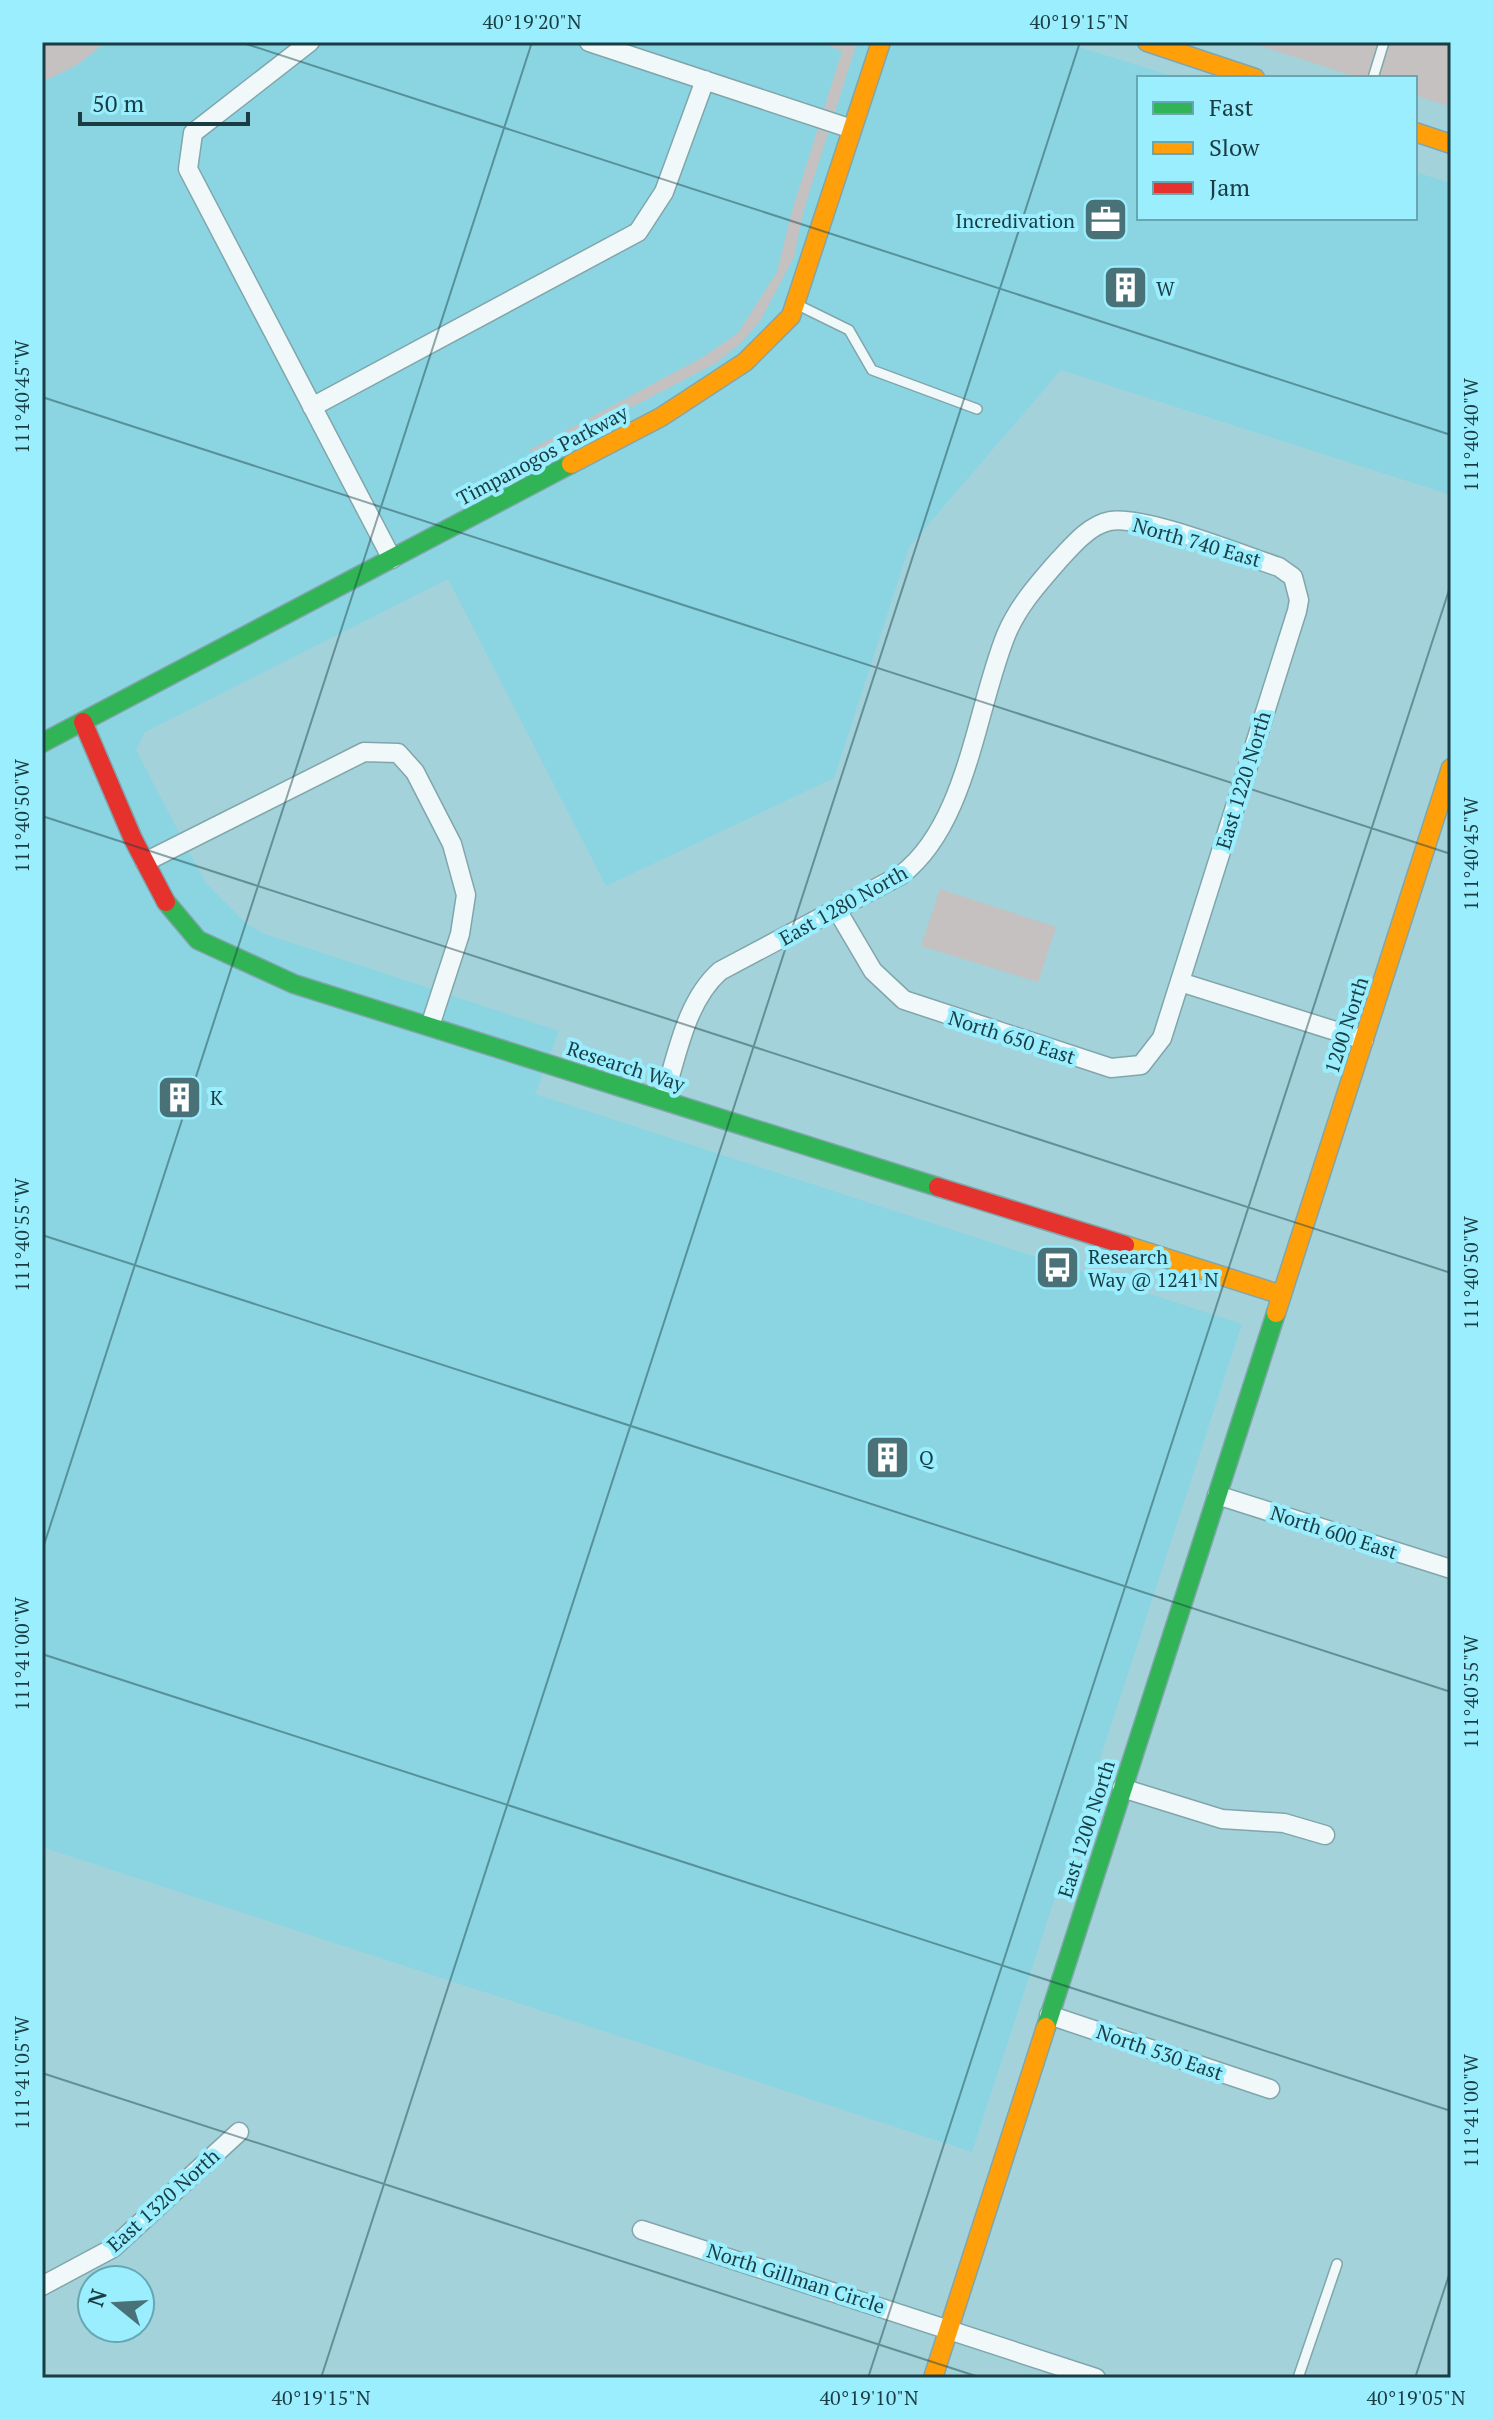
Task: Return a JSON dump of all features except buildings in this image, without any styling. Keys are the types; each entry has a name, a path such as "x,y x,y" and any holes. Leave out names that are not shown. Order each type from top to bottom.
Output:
{"street":[{"path":"310,42 193,133 188,169 392,559"},
{"path":"589,42 852,129"},
{"name":"Timpanogos Parkway","path":"42,743 661,417 745,362 791,316 881,42"},
{"path":"1147,42 1249,76"},
{"path":"312,407 638,232 664,192 705,80"},
{"path":"1417,133 1451,144"},
{"name":"North 740 East","path":"1097,526 1110,521 1140,523 1279,567 1293,577"},
{"name":"East 1280 North","path":"663,1100 696,1000 707,982 720,971 901,875 920,861 933,844 956,789 1005,637 1018,610 1071,547 1097,526"},
{"name":"East 1220 North","path":"1180,982 1297,611 1299,600 1293,577"},
{"name":"Research Way","path":"83,722 145,862 177,919 199,941 294,984 1282,1295"},
{"path":"145,862 364,752 398,753 415,772 452,844 466,895 460,934 430,1026"},
{"name":"1200 North","path":"1282,1295 1451,768"},
{"name":"North 650 East","path":"837,910 873,971 904,1000 1111,1068 1141,1065 1152,1054 1162,1038 1180,982"},
{"path":"1180,982 1364,1040"},
{"name":"East 1200 North","path":"933,2378 1282,1295"},
{"name":"North 600 East","path":"1217,1495 1451,1569"},
{"path":"1122,1788 1222,1819 1284,1823 1325,1835"},
{"name":"North 530 East","path":"1049,2015 1270,2089"},
{"name":"East 1320 North","path":"42,2286 113,2248 239,2132"},
{"name":"North Gillman Circle","path":"642,2230 949,2327 1096,2378"}],"lane":[{"path":"1374,76 1384,42"},
{"path":"795,304 849,330 872,370 977,409"},
{"path":"1298,2378 1337,2264"}],"shaded area":[{"path":"42,42 1063,42 1172,76 1137,76 1137,220 1417,220 1417,173 1451,183 1451,495 1061,370 909,547 834,778 606,886 448,579 145,732 136,750 205,882 247,924 265,934 559,1031 535,1094 1242,1324 972,2152 42,1847"},
{"path":"42,42 106,42 77,65 42,82"},
{"path":"819,42 857,42 804,209 794,257 760,321 740,344 716,363 546,452 528,451 703,357 738,333 777,272 792,211 842,51"},
{"path":"1248,42 1451,42 1451,107 1417,96 1417,76 1354,76"},
{"path":"940,889 1056,927 1038,982 921,946"}],"traffic: fast":[{"path":"42,743 571,464"},
{"path":"166,902 198,940 294,984 938,1187"},
{"path":"1046,2027 1276,1313"}],"traffic: slow":[{"path":"571,464 661,417 745,362 791,316 881,42"},
{"path":"1147,42 1249,76"},
{"path":"1417,133 1451,144"},
{"path":"1276,1313 1451,768"},
{"path":"1125,1245 1282,1295"},
{"path":"933,2378 1046,2027"}],"traffic: jam":[{"path":"83,722 133,839 166,902"},
{"path":"938,1187 1125,1245"}],"place":[{"name":"Incredivation","path":"1106,220"},
{"name":"W","path":"1125,288"},
{"name":"K","path":"179,1097"},
{"name":"Research Way @ 1241 N","path":"1057,1267"},
{"name":"Q","path":"888,1457"}]}
